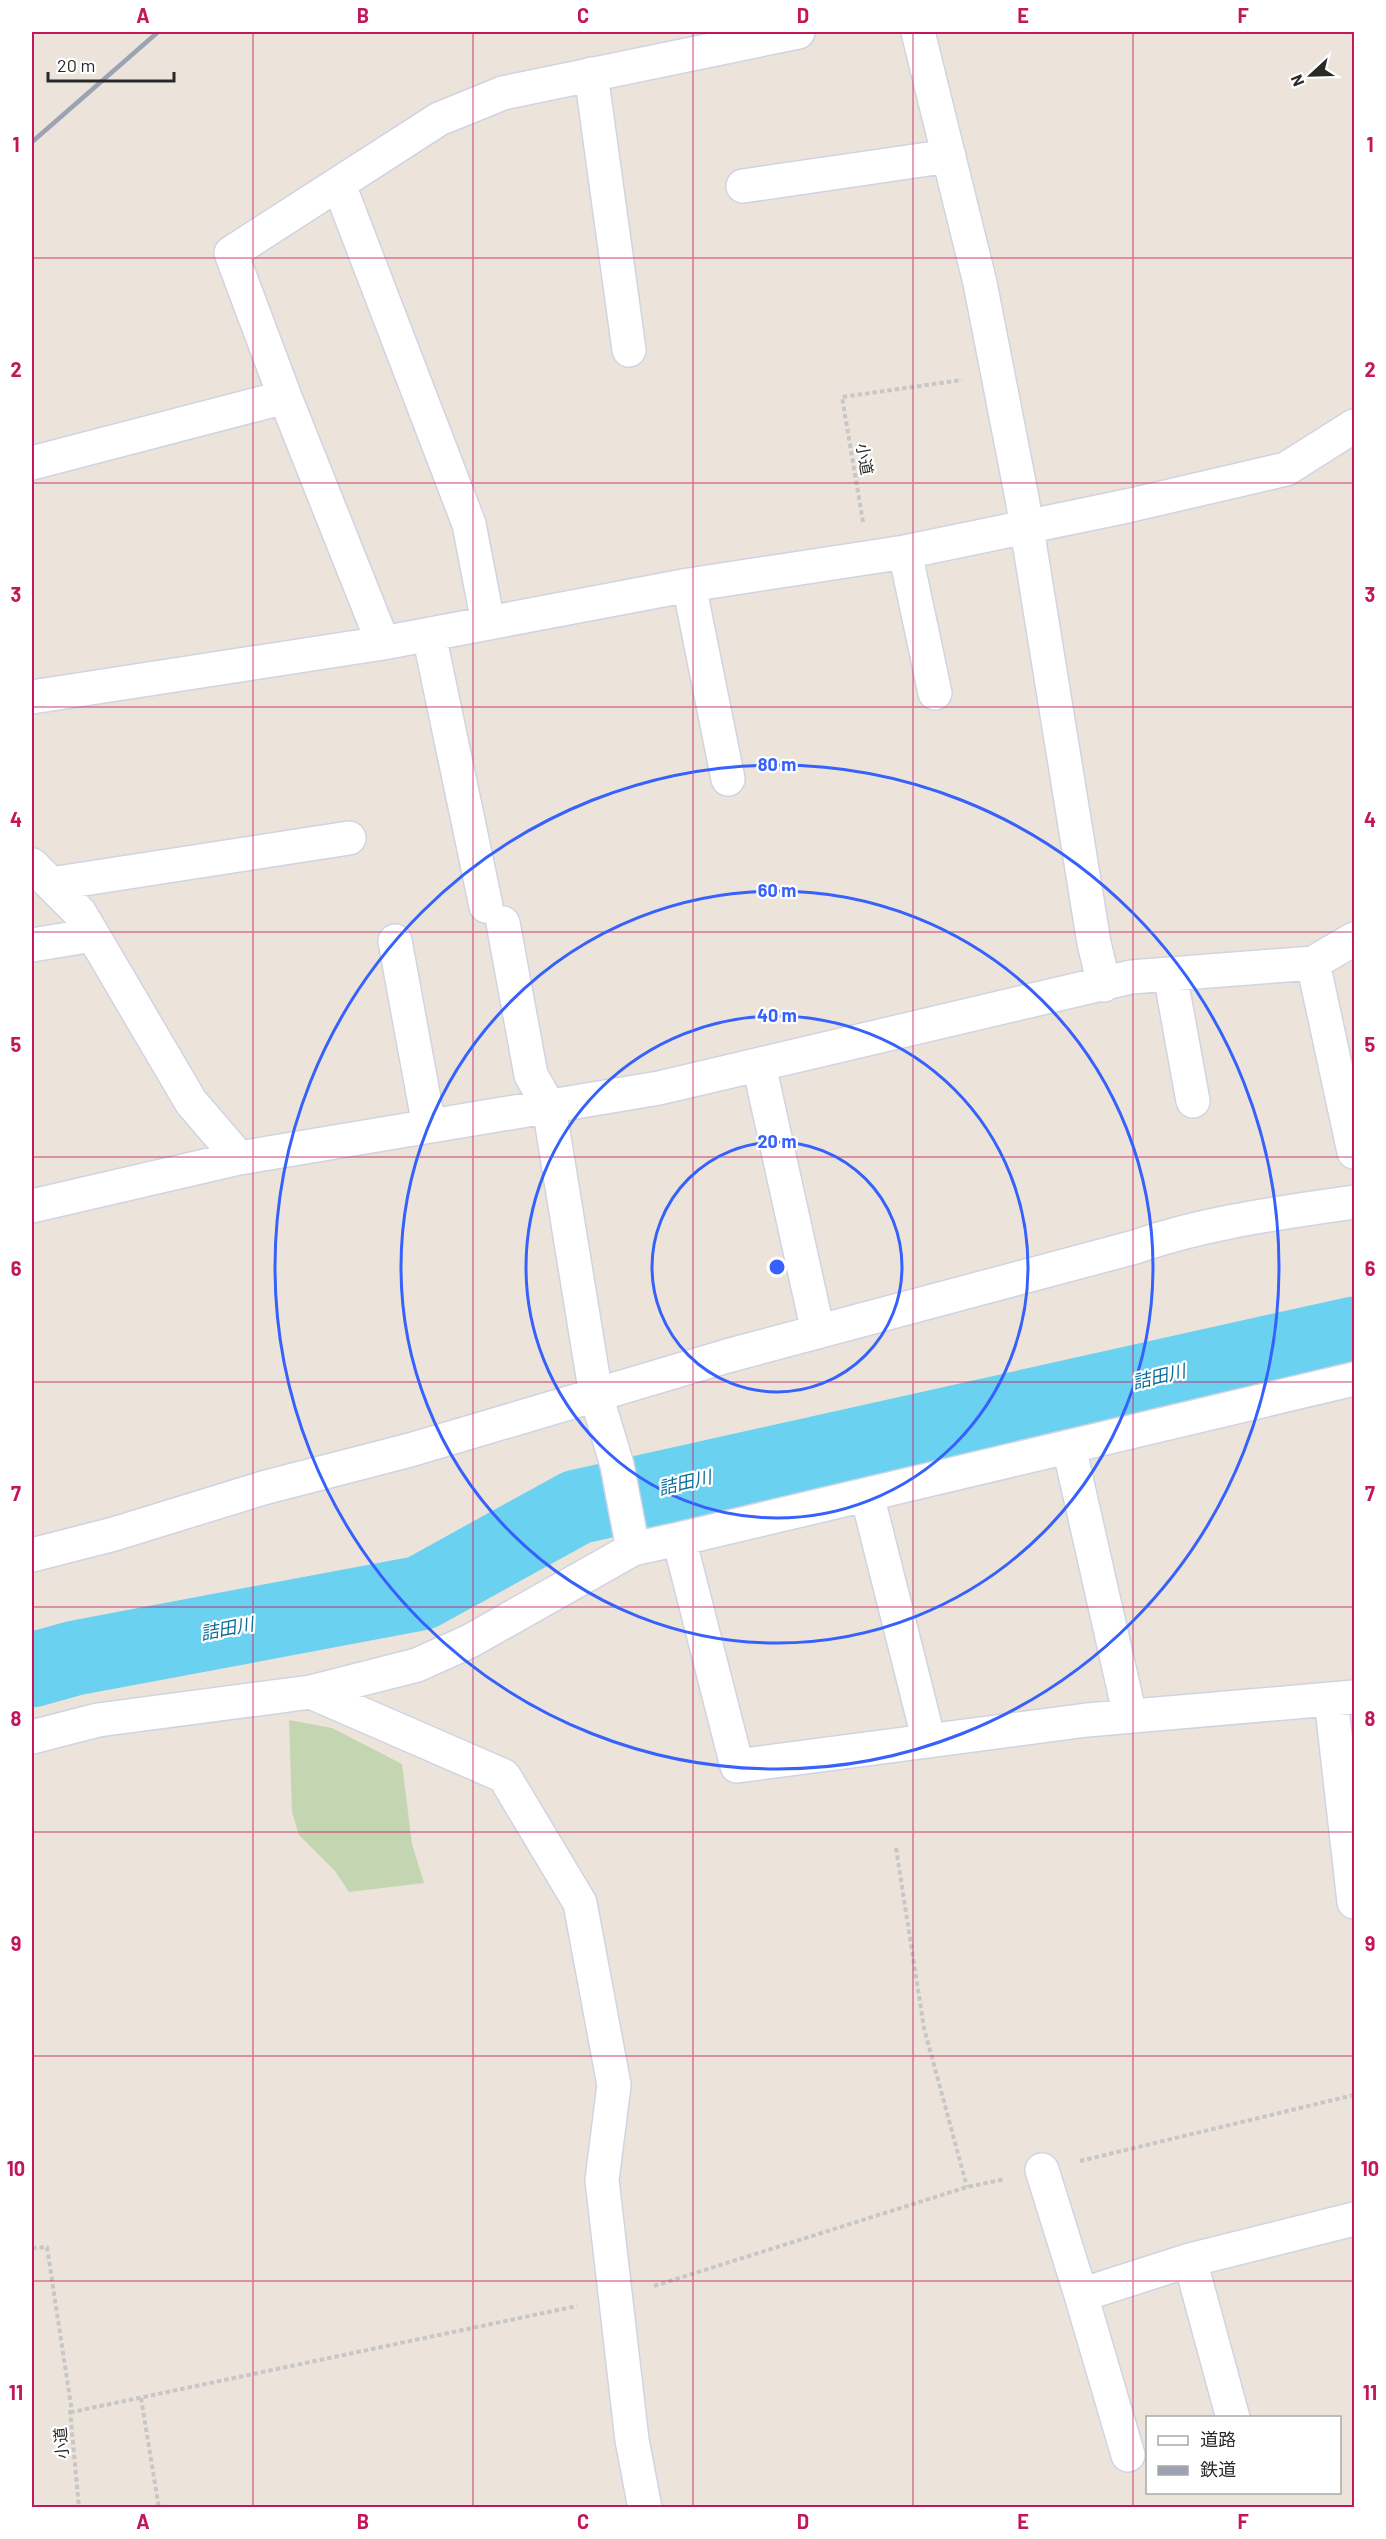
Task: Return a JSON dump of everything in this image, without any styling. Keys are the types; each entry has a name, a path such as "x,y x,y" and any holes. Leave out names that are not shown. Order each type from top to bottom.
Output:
{"street":[{"path":"383,643 285,397 231,253 439,119 503,93 798,32"},
{"path":"918,32 980,283 998,375 1027,525 1094,943 1104,985"},
{"path":"591,74 629,350"},
{"path":"743,186 949,156"},
{"path":"339,185 469,524 488,623"},
{"path":"32,463 285,397"},
{"path":"32,697 383,643 689,585 905,552 1127,506 1286,469 1354,426"},
{"path":"905,552 935,693"},
{"path":"689,585 728,779"},
{"path":"429,635 531,1075 549,1107 596,1395 617,1465 633,1549"},
{"path":"41,874 350,838"},
{"path":"41,874 80,913 191,1102 240,1158"},
{"path":"32,945 93,935"},
{"path":"32,1206 240,1158 659,1088 1131,977 1313,963 1354,939"},
{"path":"395,941 429,1126"},
{"path":"1313,963 1354,1152"},
{"path":"1170,974 1193,1101"},
{"path":"759,1065 818,1332"},
{"path":"32,1555 114,1534 262,1488 410,1450 818,1332 1135,1247 1182,1231 1354,1202"},
{"path":"32,1737 98,1720 311,1692 417,1665 470,1641 633,1549 1354,1379"},
{"path":"1069,1447 1130,1716"},
{"path":"867,1495 929,1742"},
{"path":"679,1539 737,1766 1130,1716 1343,1698 1354,1902"},
{"path":"311,1692 504,1776 580,1903 614,2085 602,2180 632,2440 645,2508"},
{"path":"1042,2170 1128,2456"},
{"path":"1080,2295 1190,2260 1354,2219"},
{"path":"1190,2260 1232,2416"}],"path":[{"name":"小道","path":"875,521 864,523 842,397 998,375"},
{"path":"896,1848 924,2028 967,2187"},
{"name":"小道","path":"67,2377 79,2508"},
{"path":"141,2398 159,2508"}],"green space":[{"path":"289,1720 332,1728 402,1764 412,1844 424,1883 349,1892 335,1871 299,1835 292,1812"}],"waterway":[{"name":"詰田川","path":"32,1670 75,1658 421,1593 577,1507 1354,1334"}],"railway":[{"path":"32,142 158,32"}]}
